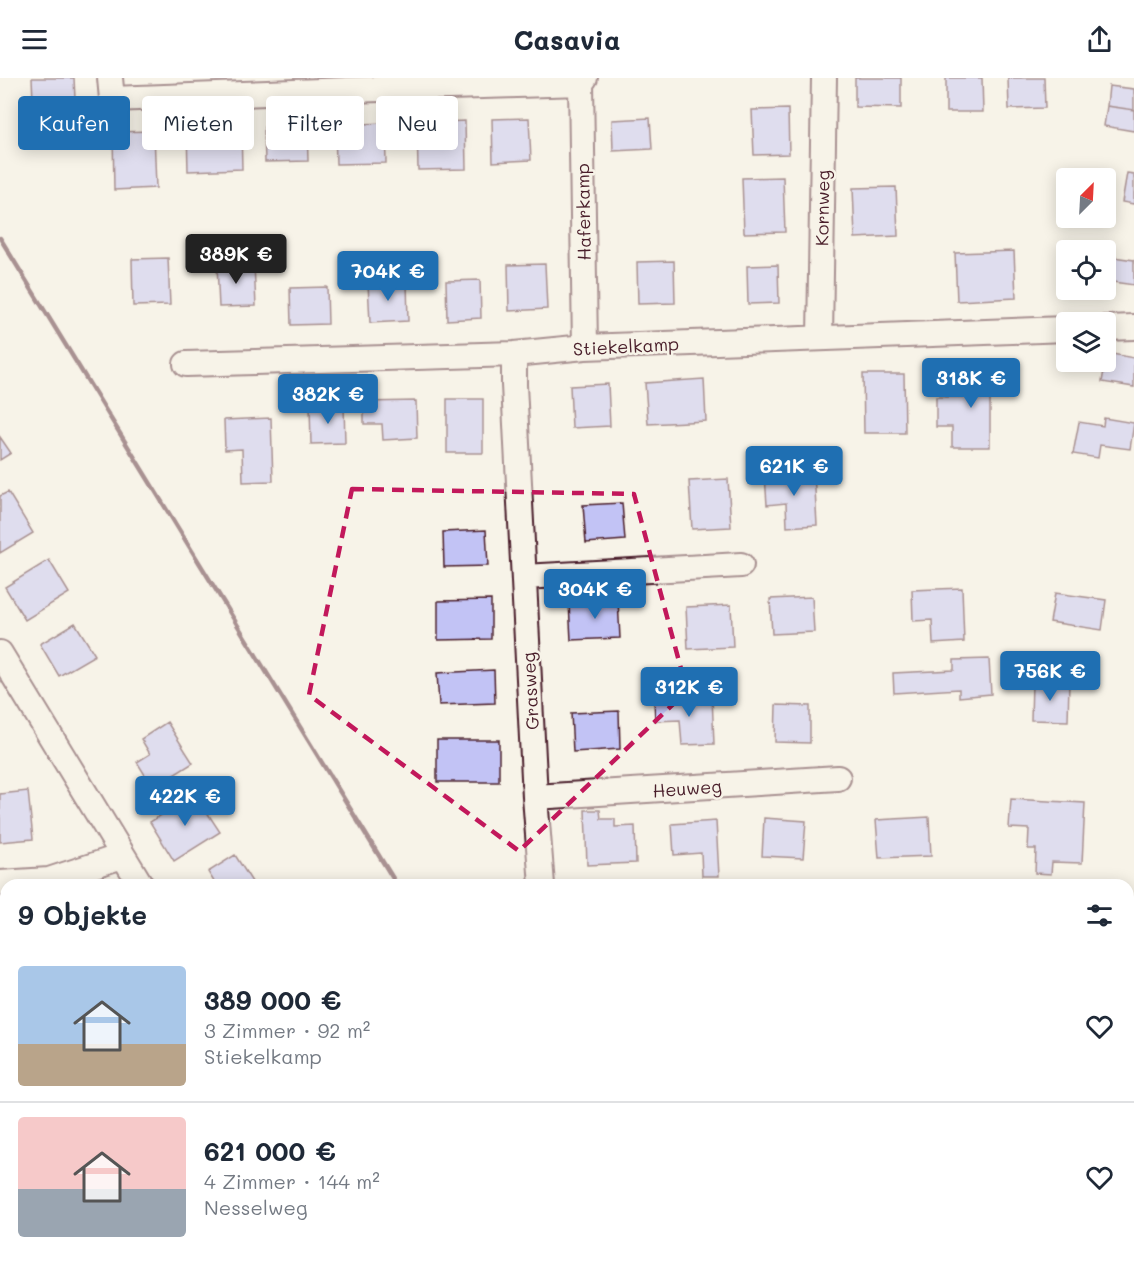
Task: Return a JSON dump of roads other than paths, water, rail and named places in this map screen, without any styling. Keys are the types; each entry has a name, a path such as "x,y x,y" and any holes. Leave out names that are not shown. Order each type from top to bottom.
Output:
{"street":[{"name":"Kornweg","path":"820,338 824,78"},
{"path":"111,88 583,81"},
{"name":"Haferkamp","path":"583,81 585,347"},
{"path":"1116,328 1134,327"},
{"name":"Stiekelkamp","path":"186,364 514,354 585,347 1056,329"},
{"name":"Grasweg","path":"514,354 535,797 542,879"},
{"path":"524,577 741,565"},
{"path":"0,653 137,879"},
{"name":"Heuweg","path":"535,797 838,778"},
{"path":"52,879 123,856"}],"railway":[{"path":"0,238 393,879"}]}
